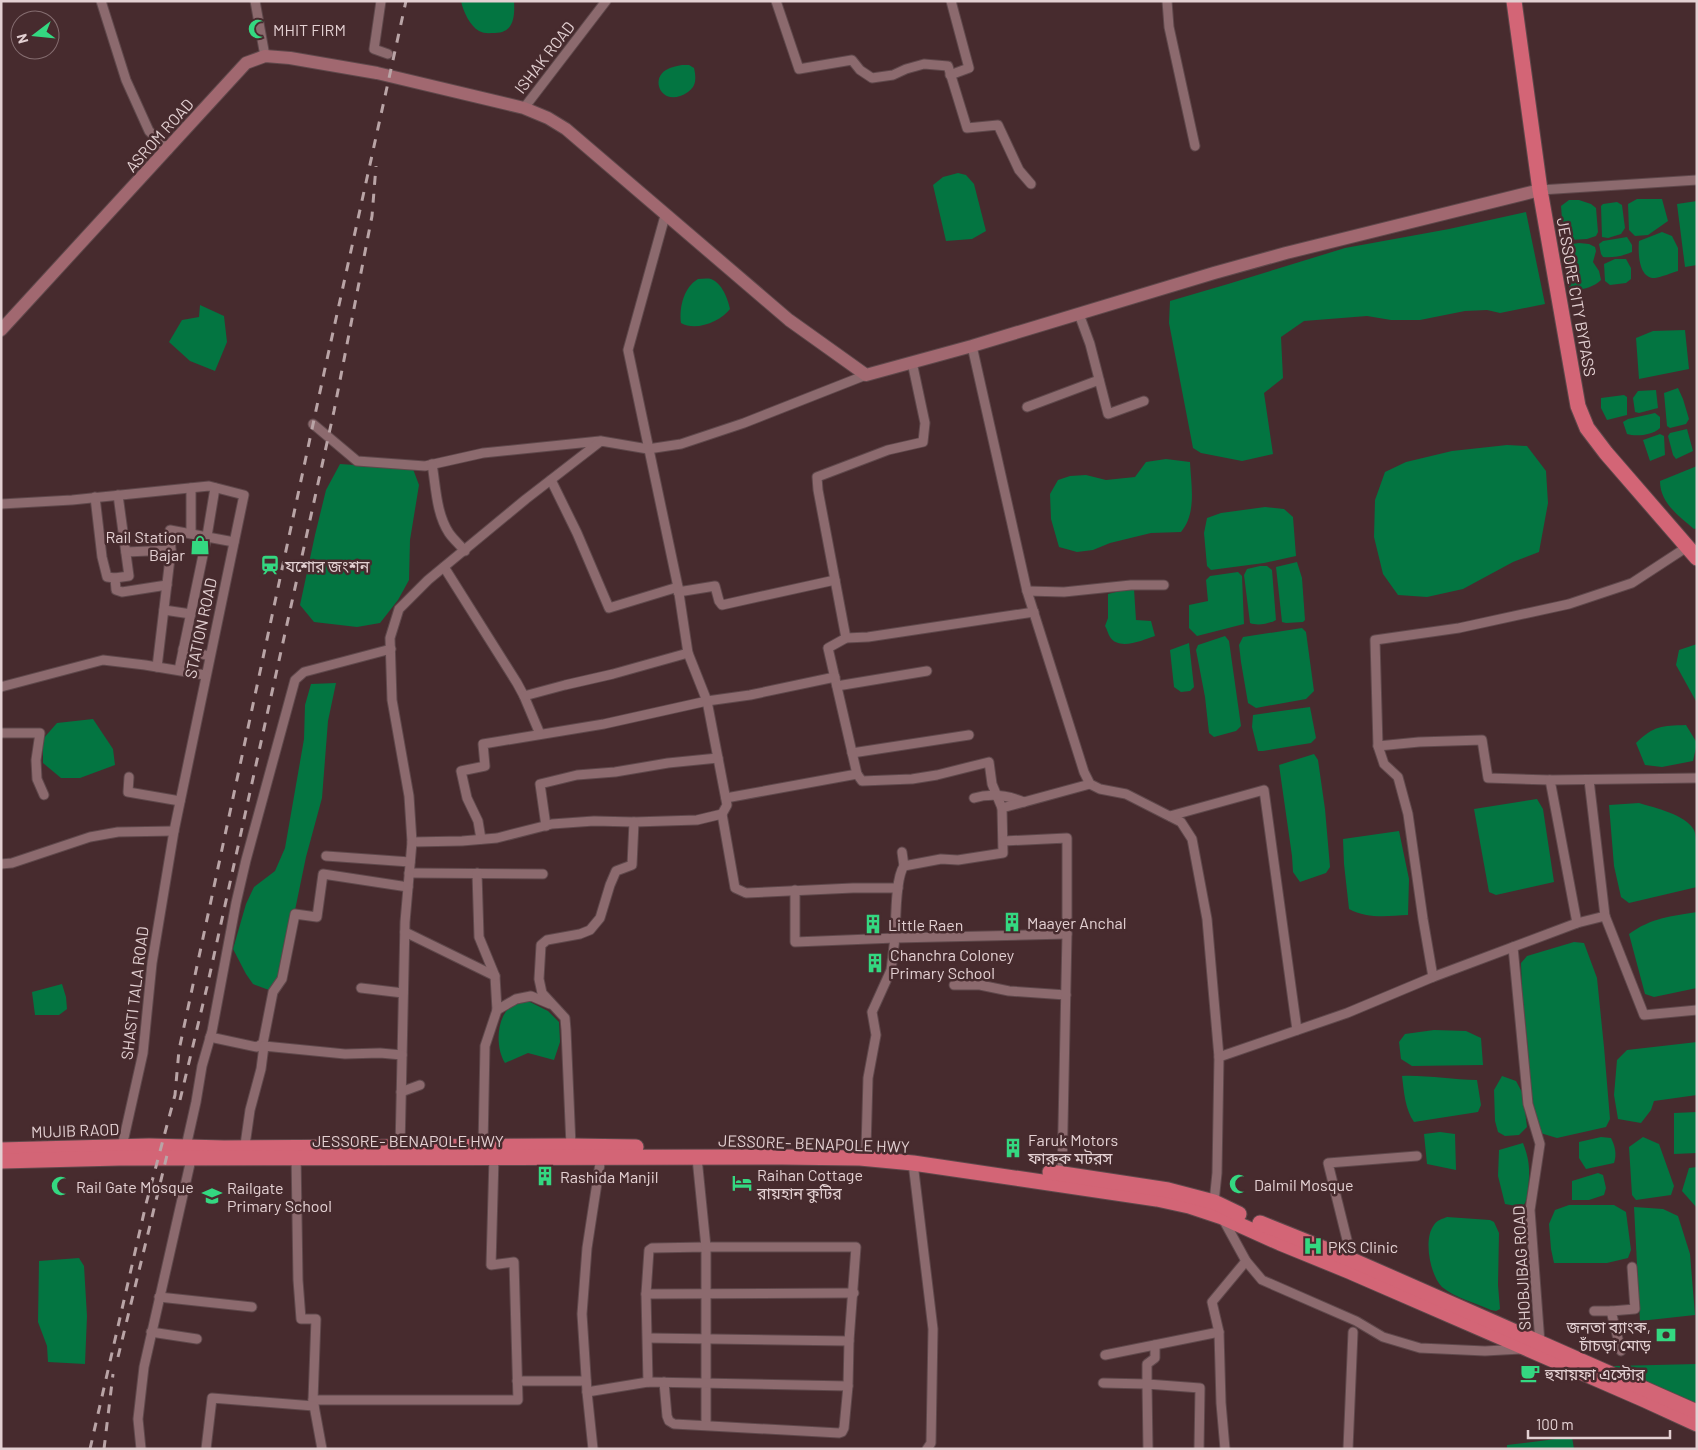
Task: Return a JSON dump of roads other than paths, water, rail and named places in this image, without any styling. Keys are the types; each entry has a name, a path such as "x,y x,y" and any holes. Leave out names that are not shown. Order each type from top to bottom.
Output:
{"highway":[{"name":"JESSORE CITY BYPASS","path":"1514,1 1540,190 1578,406 1587,428 1606,454 1692,552"},
{"name":"MUJIB RAOD","path":"1,1150 121,1152 149,1146"},
{"name":"JESSORE- BENAPOLE HWY","path":"149,1146 189,1153"},
{"name":"JESSORE- BENAPOLE HWY","path":"1,1161 121,1152 400,1152 483,1146 797,1147 866,1149 1148,1186 1214,1202 1274,1230 1352,1260 1697,1412"},
{"name":"JESSORE- BENAPOLE HWY","path":"400,1152 494,1157 860,1158 913,1163 1157,1199 1189,1206 1222,1217 1697,1424"}],"street":[{"path":"101,1 126,80 150,131 168,150"},
{"path":"255,1 266,56"},
{"path":"381,1 374,49 388,54"},
{"name":"ISHAK ROAD","path":"524,108 606,1"},
{"path":"776,1 798,69 852,60 860,70 872,78 893,75 924,64 948,66 967,128 998,125 1019,170 1031,184"},
{"path":"950,75 969,68 951,1"},
{"path":"1167,1 1169,27 1195,146"},
{"name":"ASROM ROAD","path":"1,330 246,63 266,56 290,58 383,75 524,108 548,118 566,129 665,216 789,320 866,375"},
{"path":"313,424 357,461 425,466 483,453 601,441 648,449 681,444 744,423 866,375 972,346 1277,256 1540,190 1697,180"},
{"path":"665,216 628,350 678,590 688,653 707,701 726,798 727,805 722,814 735,888 746,893 898,888"},
{"path":"1079,314 1090,344 1108,414 1144,401"},
{"path":"972,346 1027,591 1084,772 1090,784 1100,789 1126,794 1181,822 1192,839 1206,919 1219,1056 1217,1173 1214,1202 1246,1261 1262,1280 1348,1317 1383,1337 1420,1348 1485,1351 1525,1348"},
{"path":"846,638 818,490 818,477 888,450 923,442 925,423 912,362"},
{"path":"1027,407 1099,380"},
{"path":"400,1152 405,932 412,842 409,796 392,700 390,638 399,610 428,580 601,441"},
{"path":"432,464 440,511 444,523 465,550"},
{"path":"551,480 577,533 609,608 678,590 715,586 722,605 835,580"},
{"name":"STATION ROAD","path":"1,504 95,498 209,486 244,495 174,831"},
{"path":"191,488 191,533"},
{"path":"179,670 208,536 215,488"},
{"path":"95,498 101,548 107,577 115,578 129,576 118,495"},
{"path":"157,667 171,550 170,530 234,542"},
{"path":"126,552 171,550"},
{"path":"1433,977 1408,814 1398,777 1384,764 1378,746 1375,640 1459,628 1568,604 1632,583 1692,552"},
{"path":"444,567 524,696 540,734"},
{"path":"115,578 116,590 122,592 167,585"},
{"path":"1027,591 1064,592 1131,585 1164,585"},
{"path":"164,610 191,614"},
{"path":"904,866 940,859 958,860 1003,853 1002,808 992,784 989,762 912,779 862,781 857,774 828,648 846,638 1034,612"},
{"path":"183,649 209,656"},
{"path":"141,1449 138,1419 144,1367 189,1153 236,903 246,860 296,680 304,672 390,649"},
{"path":"524,696 688,653"},
{"path":"1,687 103,660 205,675"},
{"path":"481,839 478,821 467,798 461,770 485,766 483,744 604,724 707,701 836,681 927,671"},
{"path":"1,733 40,733 36,760 37,780 44,795"},
{"path":"852,753 969,735"},
{"path":"1378,746 1419,742 1482,740 1488,778 1550,780 1697,778"},
{"path":"546,826 540,784 577,776 718,758"},
{"path":"726,798 857,774"},
{"path":"129,777 128,792 180,801"},
{"path":"1550,780 1577,923"},
{"path":"1589,780 1605,916 1644,1015 1697,1010"},
{"path":"1002,808 1090,784"},
{"path":"1170,816 1264,790 1297,1030"},
{"path":"974,798 986,795 1009,796 1024,802"},
{"path":"412,842 497,838 546,826 594,820 634,822 698,820 722,814"},
{"path":"570,1146 565,1018 542,993 539,980 541,945 547,940 590,930 600,918 616,871 632,865 634,822"},
{"path":"1,864 12,863 90,837 118,832 174,831"},
{"name":"SHASTI TALA ROAD","path":"121,1152 144,1053 152,963 174,831"},
{"path":"1004,842 1067,838 1062,1174"},
{"path":"866,1149 868,1078 876,1035 872,1012 891,970 898,888 901,870 904,866 902,852"},
{"path":"326,856 410,862"},
{"path":"409,873 543,874"},
{"path":"477,873 479,937 495,976 497,1010 485,1046 483,1146"},
{"path":"210,1037 257,1047 264,1043 273,992 282,979 295,914 317,917 324,874 408,887"},
{"path":"795,890 795,942 1067,934"},
{"path":"1219,1056 1347,1013 1433,977 1577,923 1605,916"},
{"path":"405,932 495,976"},
{"name":"SHOBJIBAG ROAD","path":"1513,947 1528,1104 1540,1144 1530,1210 1540,1343"},
{"path":"954,985 980,984 1009,991 1066,995"},
{"path":"361,988 403,993"},
{"path":"497,1010 516,1000 531,996 551,1004"},
{"path":"244,1153 250,1110 261,1069 264,1046 345,1054 380,1053 402,1055"},
{"path":"401,1092 420,1085"},
{"path":"296,1153 298,1280 301,1318 316,1319 314,1403 322,1449"},
{"path":"1352,1260 1328,1163 1417,1156"},
{"path":"206,1449 212,1398 314,1403 518,1400 514,1262 491,1265 494,1157"},
{"path":"593,1449 582,1314 588,1248 601,1157"},
{"path":"697,1158 706,1247 706,1426"},
{"path":"913,1163 933,1328 931,1443 927,1449"},
{"path":"648,1382 646,1294 649,1250 652,1248 856,1247 849,1341 848,1386 842,1432 674,1424 669,1421 667,1416 664,1382"},
{"path":"1225,1449 1221,1403 1219,1332 1212,1302 1246,1261"},
{"path":"1594,1311 1635,1310 1632,1267"},
{"path":"646,1294 854,1293"},
{"path":"159,1297 252,1307"},
{"path":"1611,1311 1621,1351"},
{"path":"151,1332 197,1339"},
{"path":"1105,1355 1219,1332"},
{"path":"1348,1449 1353,1332"},
{"path":"648,1338 849,1341"},
{"path":"1148,1449 1147,1364 1155,1358 1155,1345"},
{"path":"518,1382 586,1381"},
{"path":"587,1392 648,1382 848,1386"},
{"path":"1103,1383 1200,1388 1199,1449"}],"railway":[{"path":"90,1449 146,1204 175,1095 179,1050 406,1"},
{"path":"180,1100 207,987 334,411 372,216 376,166"},
{"path":"118,1357 168,1151"},
{"path":"104,1449 113,1374"}],"place":[{"name":"MHIT FIRM","path":"258,29"},
{"name":"Rail Station Bajar","path":"200,545"},
{"name":"যশোর জংশন","path":"270,565"},
{"name":"Maayer Anchal","path":"1012,922"},
{"name":"Little Raen","path":"873,924"},
{"name":"Chanchra Coloney Primary School","path":"875,963"},
{"name":"Faruk Motors ফারুক মটরস","path":"1013,1148"},
{"name":"Rashida Manjil","path":"545,1176"},
{"name":"Raihan Cottage রায়হান কুটির","path":"742,1183"},
{"name":"Dalmil Mosque","path":"1239,1184"},
{"name":"Rail Gate Mosque","path":"61,1186"},
{"name":"Railgate Primary School","path":"212,1196"},
{"name":"PKS Clinic","path":"1313,1246"},
{"name":"জনতা ব্যাংক, চাঁচড়া মোড়","path":"1666,1335"},
{"name":"হুযায়ফা এস্টোর","path":"1530,1373"}]}
